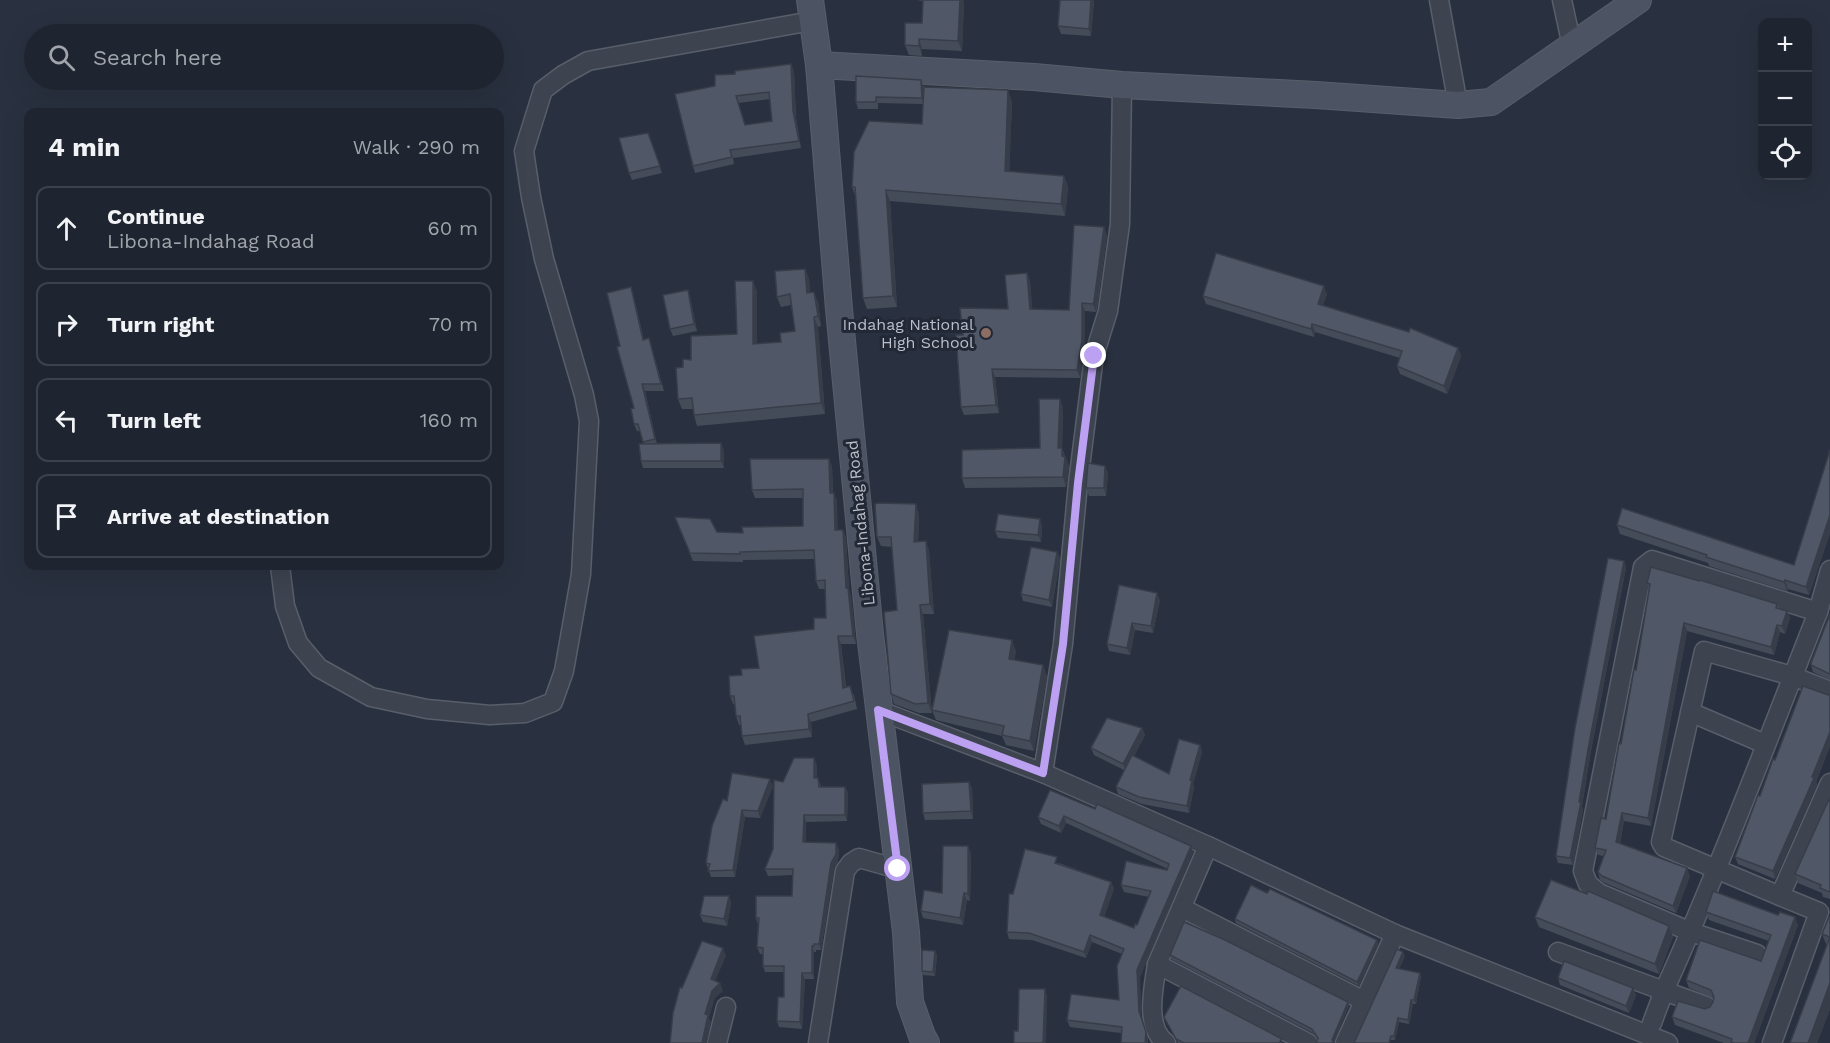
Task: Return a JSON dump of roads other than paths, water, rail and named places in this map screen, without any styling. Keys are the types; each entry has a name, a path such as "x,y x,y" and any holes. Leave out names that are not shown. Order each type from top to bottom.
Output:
{"main road":[{"path":"819,65 1458,105 1491,102 1638,0"},
{"name":"Libona-Indahag Road","path":"811,10 819,65 840,321 878,710 906,932 910,1002 926,1043"}],"street":[{"path":"1438,0 1458,105"},
{"path":"1562,0 1572,46"},
{"path":"280,570 285,606 298,643 318,668 371,697 427,709 490,716 525,713 553,702 564,671 581,574 589,422 584,395 544,259 524,151 543,90 562,75 588,61 811,10"},
{"path":"1043,773 1063,644 1078,483 1094,356 1108,311 1120,224 1122,85"},
{"path":"1757,954 1690,932 1599,893 1588,884 1583,871 1643,567 1652,560 1818,612"},
{"path":"1652,1023 1818,612 1830,570"},
{"path":"1772,1043 1824,914 1664,847 1661,842 1704,651 1792,676 1830,691"},
{"path":"878,710 1043,773 1208,846 1395,934 1668,1043"},
{"path":"1690,712 1765,744"},
{"path":"1780,896 1830,783"},
{"path":"1166,1043 1161,1040 1154,1025 1151,1001 1157,964 1208,846"},
{"path":"818,1043 845,872 851,863 859,858 898,869"},
{"path":"1182,908 1364,1001"},
{"path":"1345,1043 1395,934"},
{"path":"1558,952 1706,1006"},
{"path":"1157,964 1308,1043"},
{"path":"717,1043 726,1007"}],"place":[{"name":"Indahag National High School","path":"986,333"}]}
